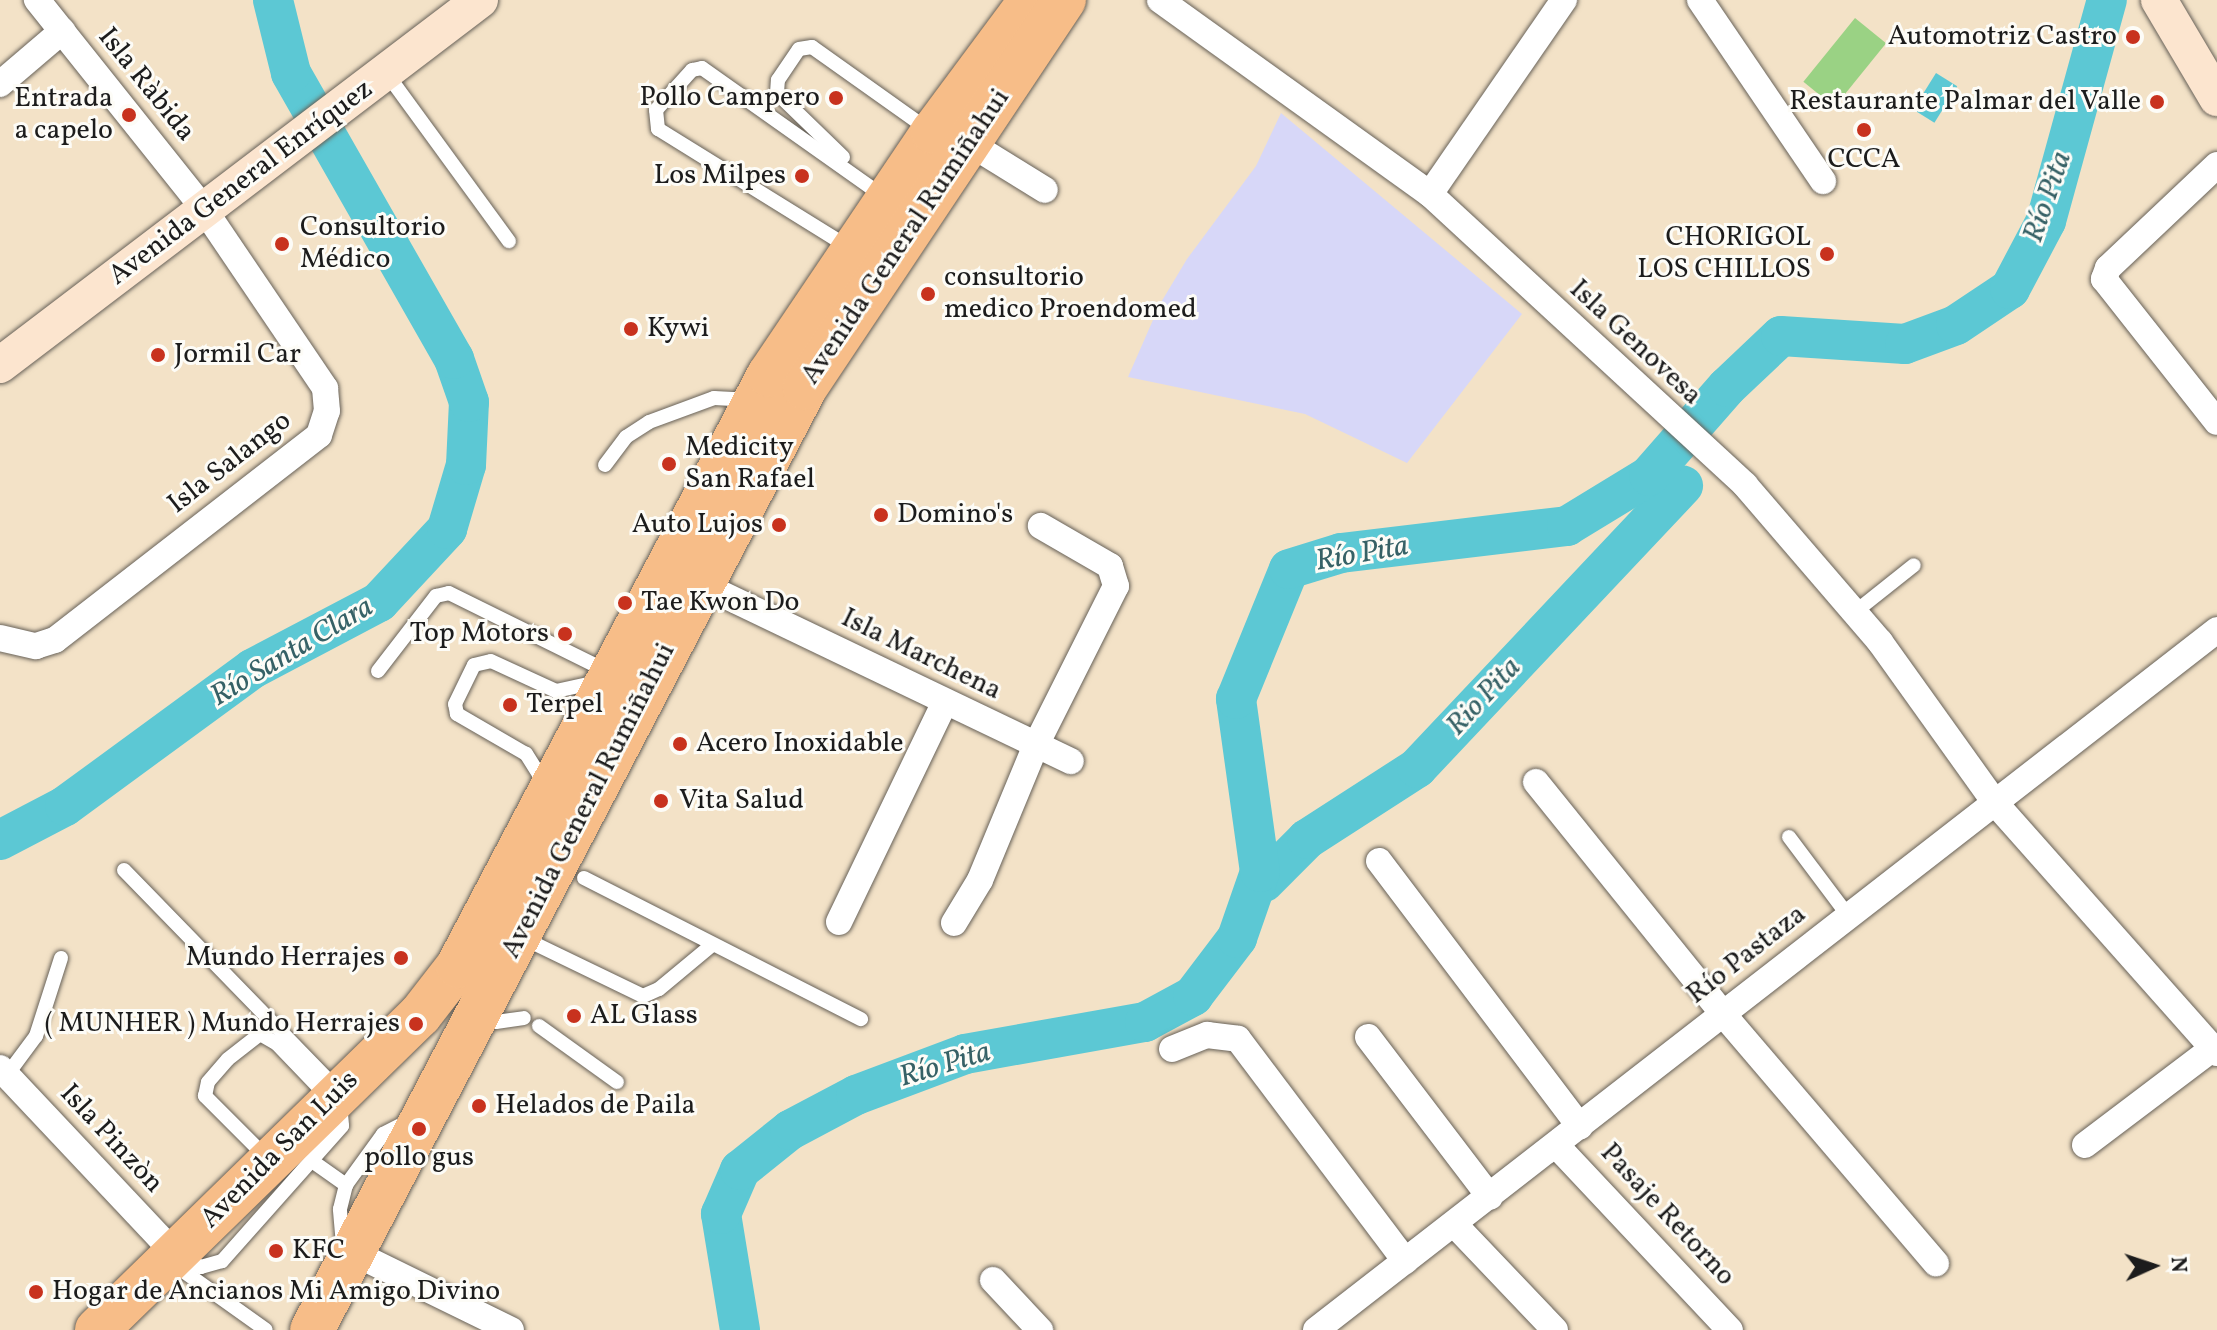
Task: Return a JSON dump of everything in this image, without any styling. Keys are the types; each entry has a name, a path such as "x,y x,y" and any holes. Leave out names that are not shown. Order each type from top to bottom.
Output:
{"highway":[{"name":"Avenida General Rumiñahui","path":"312,1330 805,388 1031,0"},
{"name":"Avenida General Rumiñahui","path":"458,966 756,400 889,195 951,137 1064,0"},
{"name":"Avenida San Luis","path":"97,1330 420,1015 458,966"}],"main road":[{"name":"Avenida General Enríquez","path":"0,365 294,141 374,84 480,0"},
{"path":"2159,0 2217,98"}],"street":[{"name":"Isla Ràbida","path":"37,0 204,209"},
{"name":"Isla Genovesa","path":"1160,0 1430,194 1670,420 1745,485 1855,612 1996,804 2215,1051"},
{"path":"1430,194 1564,0"},
{"path":"1700,0 1823,181"},
{"path":"0,84 62,31"},
{"path":"951,137 1045,190"},
{"path":"2217,165 2108,268 2104,279 2217,422"},
{"name":"Isla Salango","path":"0,638 36,646 55,640 319,435 327,411 325,388 204,209"},
{"path":"954,923 980,880 1036,745 1116,580 1110,566 1041,526"},
{"name":"Isla Marchena","path":"701,584 1071,761"},
{"name":"Río Pastaza","path":"1316,1330 2217,630"},
{"path":"839,922 945,702"},
{"path":"1536,782 1723,1014 1936,1263"},
{"path":"1379,861 1580,1127"},
{"path":"1172,1049 1207,1035 1238,1039 1405,1261"},
{"path":"1368,1037 1490,1197"},
{"path":"2085,1145 2215,1051"},
{"name":"Isla Pinzòn","path":"4,1072 172,1257"},
{"name":"Pasaje Retorno","path":"1556,1145 1730,1330"},
{"path":"1455,1225 1555,1330"},
{"path":"348,1259 511,1330"},
{"path":"993,1280 1040,1330"}],"lane":[{"path":"889,195 811,130 777,93 778,80 799,49 812,47 951,137"},
{"path":"853,249 658,129 656,110 692,70 702,68 889,195"},
{"path":"374,84 509,241"},
{"path":"605,465 626,437 670,412 714,398 756,400"},
{"path":"1855,612 1914,565"},
{"path":"378,671 436,596 449,593 610,676"},
{"path":"550,792 526,754 457,714 455,704 474,665 491,661 556,691 610,676"},
{"path":"1789,837 1849,917"},
{"path":"124,870 335,1096 342,1126 213,1268 172,1257"},
{"path":"584,878 861,1019"},
{"path":"519,936 643,996 651,995 712,945"},
{"path":"4,1072 36,1036 61,958"},
{"path":"479,1014 496,1022 524,1018"},
{"path":"539,1026 617,1082"},
{"path":"269,1160 205,1096 208,1082 228,1059 260,1034 277,1044 335,1096"},
{"path":"348,1259 340,1209 346,1185 383,1134 428,1111"},
{"path":"312,1161 346,1185"},
{"path":"172,1257 266,1330"}],"shaded area":[{"path":"1281,113 1522,314 1407,463 1305,414 1128,377 1160,304 1187,259 1256,166"}],"green space":[{"path":"1855,18 1886,43 1834,107 1803,82"}],"water":[{"path":"1936,73 1957,86 1934,123 1913,109"}],"waterway":[{"name":"Río Santa Clara","path":"0,840 65,806 252,669 379,602 447,529 466,465 469,402 454,359 291,73 273,0"},
{"name":"Río Pita","path":"740,1330 721,1214 740,1170 790,1130 856,1095 965,1054 1145,1022 1193,996 1237,938 1260,872 1236,699 1289,569 1341,553 1567,526 1649,476 1727,387 1781,336 1905,344 1956,325 2010,289 2046,221 2107,0"},
{"name":"Rio Pita","path":"1264,882 1307,839 1417,768 1683,486"}],"place":[{"name":"Automotriz Castro","path":"2133,37"},
{"name":"Pollo Campero","path":"836,98"},
{"name":"Restaurante Palmar del Valle","path":"2157,102"},
{"name":"Entrada a capelo","path":"129,115"},
{"name":"CCCA","path":"1864,130"},
{"name":"Los Milpes","path":"802,176"},
{"name":"Consultorio Médico","path":"282,244"},
{"name":"CHORIGOL LOS CHILLOS","path":"1827,254"},
{"name":"consultorio medico Proendomed","path":"928,294"},
{"name":"Kywi","path":"631,329"},
{"name":"Jormil Car","path":"158,355"},
{"name":"Medicity San Rafael","path":"669,464"},
{"name":"Domino's","path":"881,515"},
{"name":"Auto Lujos","path":"779,525"},
{"name":"Tae Kwon Do","path":"625,603"},
{"name":"Top Motors","path":"565,634"},
{"name":"Terpel","path":"510,705"},
{"name":"Acero Inoxidable","path":"680,744"},
{"name":"Vita Salud","path":"661,801"},
{"name":"Mundo Herrajes","path":"401,958"},
{"name":"AL Glass","path":"574,1016"},
{"name":"( MUNHER ) Mundo Herrajes","path":"416,1024"},
{"name":"Helados de Paila","path":"479,1106"},
{"name":"pollo gus","path":"419,1129"},
{"name":"KFC","path":"276,1251"},
{"name":"Hogar de Ancianos Mi Amigo Divino","path":"36,1292"}]}
